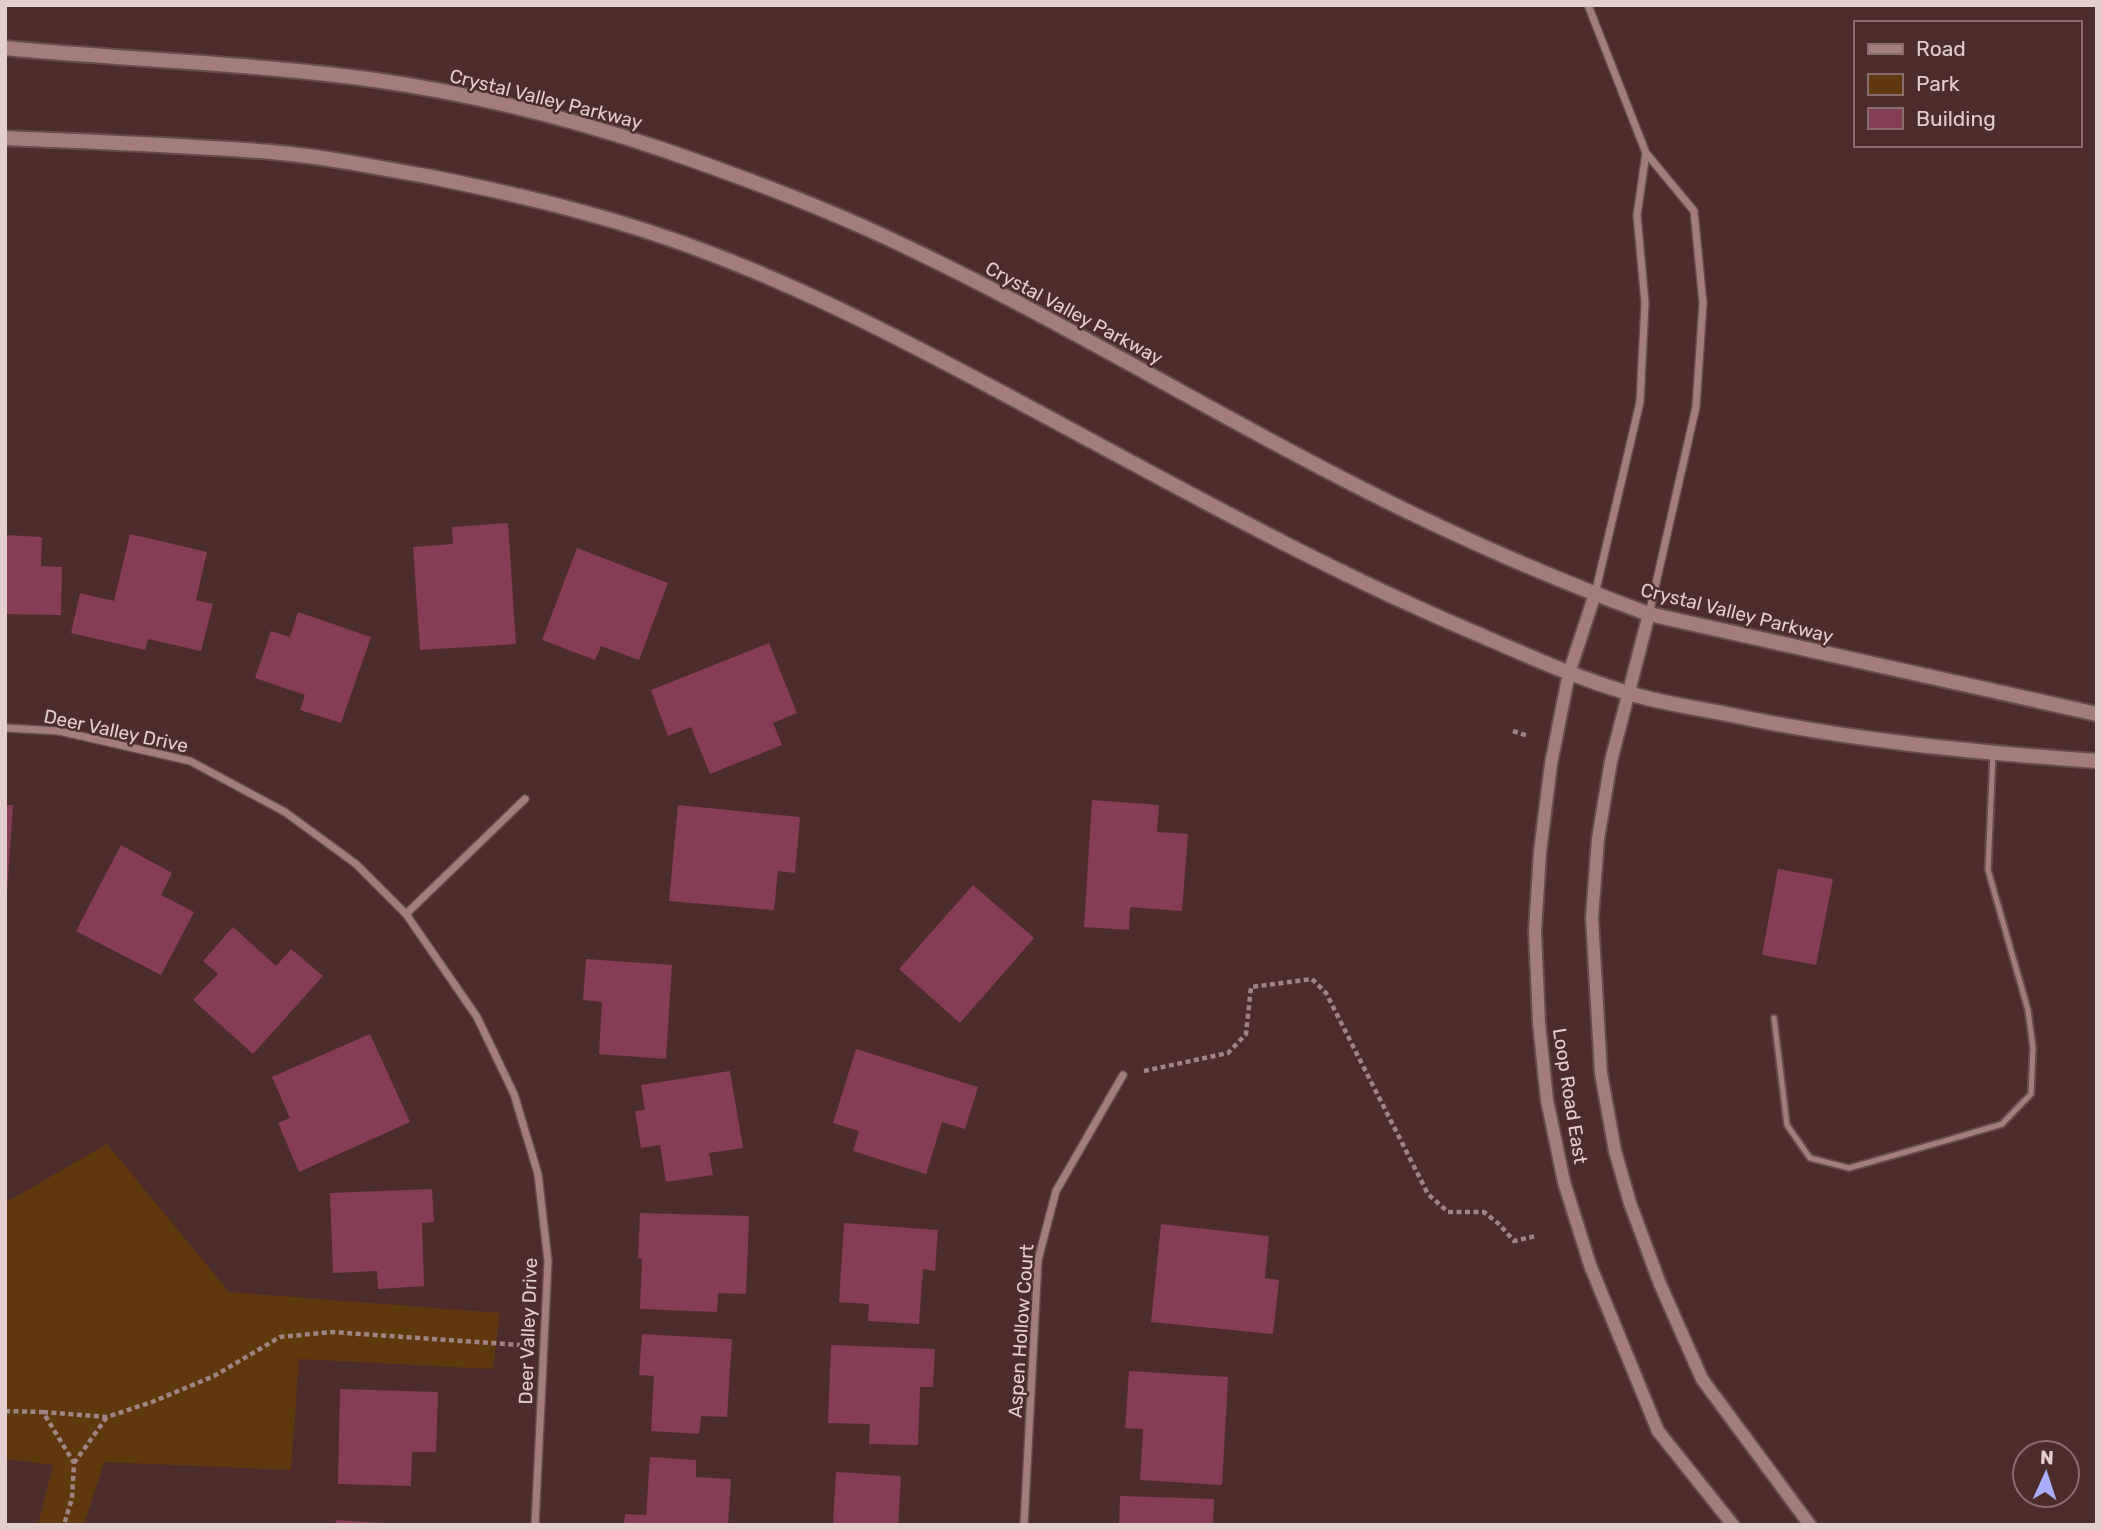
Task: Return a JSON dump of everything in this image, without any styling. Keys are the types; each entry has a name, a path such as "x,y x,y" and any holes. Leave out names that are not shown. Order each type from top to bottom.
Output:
{"main road":[{"name":"Crystal Valley Parkway","path":"5,48 174,59 378,81 475,98 665,150 880,234 993,291 1410,513 1511,560 1595,594 1649,614 2097,715"},
{"path":"5,138 265,152 389,169 502,191 622,224 687,246 816,298 893,335 1288,545 1420,610 1569,673 1630,694 1759,721 1892,742 2097,761"}],"street":[{"path":"1588,5 1646,153 1694,211 1703,303 1696,407 1649,614"},
{"path":"1595,594 1640,402 1646,303 1637,215 1646,153"},
{"name":"Loop Road East","path":"1595,594 1569,673 1551,764 1541,839 1535,931 1539,1023 1547,1100 1564,1182 1590,1265 1658,1431 1733,1525"},
{"name":"Loop Road East","path":"1649,614 1611,761 1598,839 1592,918 1601,1073 1615,1151 1630,1203 1660,1284 1702,1379 1810,1525"},
{"name":"Deer Valley Drive","path":"5,728 59,731 190,761 285,811 356,864 406,914 477,1017 514,1094 538,1174 548,1261 535,1525"},
{"path":"406,914 525,800"},
{"name":"Aspen Hollow Court","path":"1024,1525 1038,1259 1056,1191 1123,1075"}],"lane":[{"path":"1774,1018 1787,1125 1810,1158 1849,1168 1955,1138 2002,1124 2031,1094 2033,1048 2028,1010 1988,870 1993,753"}],"path":[{"path":"1123,1075 1228,1053 1246,1034 1251,987 1312,979 1326,993 1428,1194 1448,1212 1484,1212 1514,1241 1536,1236"},
{"path":"5,1410 107,1417 214,1376 281,1337 332,1332 544,1346"},
{"path":"43,1412 74,1464"},
{"path":"64,1525 72,1498 74,1464 107,1417"}],"green space":[{"path":"107,1144 229,1292 500,1313 493,1369 299,1359 291,1470 104,1462 84,1525 38,1525 53,1465 5,1459 5,1203"}],"building":[{"path":"508,523 516,644 420,650 413,547 453,544 452,527"},
{"path":"130,534 207,552 196,600 213,604 201,651 148,639 145,650 71,633 80,593 114,601"},
{"path":"5,535 42,537 41,566 62,567 61,615 5,614"},
{"path":"577,548 668,583 639,660 601,646 595,660 542,640"},
{"path":"298,612 371,637 341,723 300,710 305,695 255,678 271,631 290,637"},
{"path":"769,643 797,713 773,723 782,745 710,774 691,727 668,736 651,690"},
{"path":"1092,800 1159,805 1157,832 1188,834 1182,911 1130,907 1129,930 1084,927"},
{"path":"5,805 13,805 7,893 5,893"},
{"path":"678,805 800,817 795,873 778,871 774,910 669,901"},
{"path":"121,845 172,873 161,895 194,912 161,975 76,931"},
{"path":"1778,869 1833,879 1816,965 1762,955"},
{"path":"973,885 1034,938 960,1023 899,969"},
{"path":"233,927 276,966 291,949 323,976 253,1054 193,1000 218,974 203,961"},
{"path":"586,959 672,965 666,1059 599,1054 602,1002 583,1000"},
{"path":"370,1034 410,1122 299,1172 278,1123 290,1118 272,1077"},
{"path":"856,1049 978,1087 965,1129 942,1122 926,1174 853,1151 859,1131 833,1123"},
{"path":"730,1071 743,1148 709,1153 713,1175 666,1182 660,1145 641,1148 635,1111 645,1110 641,1085"},
{"path":"432,1189 434,1222 422,1223 424,1286 378,1289 377,1271 333,1273 330,1193"},
{"path":"640,1213 749,1216 746,1294 718,1293 717,1312 640,1309"},
{"path":"844,1223 938,1230 935,1271 923,1269 919,1324 868,1321 869,1304 839,1302"},
{"path":"1161,1224 1269,1236 1265,1278 1279,1280 1273,1334 1151,1322"},
{"path":"642,1334 732,1339 727,1417 701,1416 699,1434 651,1431 654,1376 639,1375"},
{"path":"831,1345 935,1349 933,1387 920,1387 918,1445 869,1444 870,1424 828,1423"},
{"path":"1129,1371 1228,1377 1222,1485 1140,1480 1143,1429 1125,1428"},
{"path":"340,1389 438,1392 436,1452 412,1452 411,1486 338,1484"},
{"path":"650,1457 696,1460 696,1477 731,1479 728,1525 624,1525 625,1514 646,1515"},
{"path":"836,1472 901,1476 898,1525 833,1525"},
{"path":"1120,1496 1214,1499 1213,1525 1119,1525"},
{"path":"336,1520 386,1523 386,1525 335,1525"}]}
